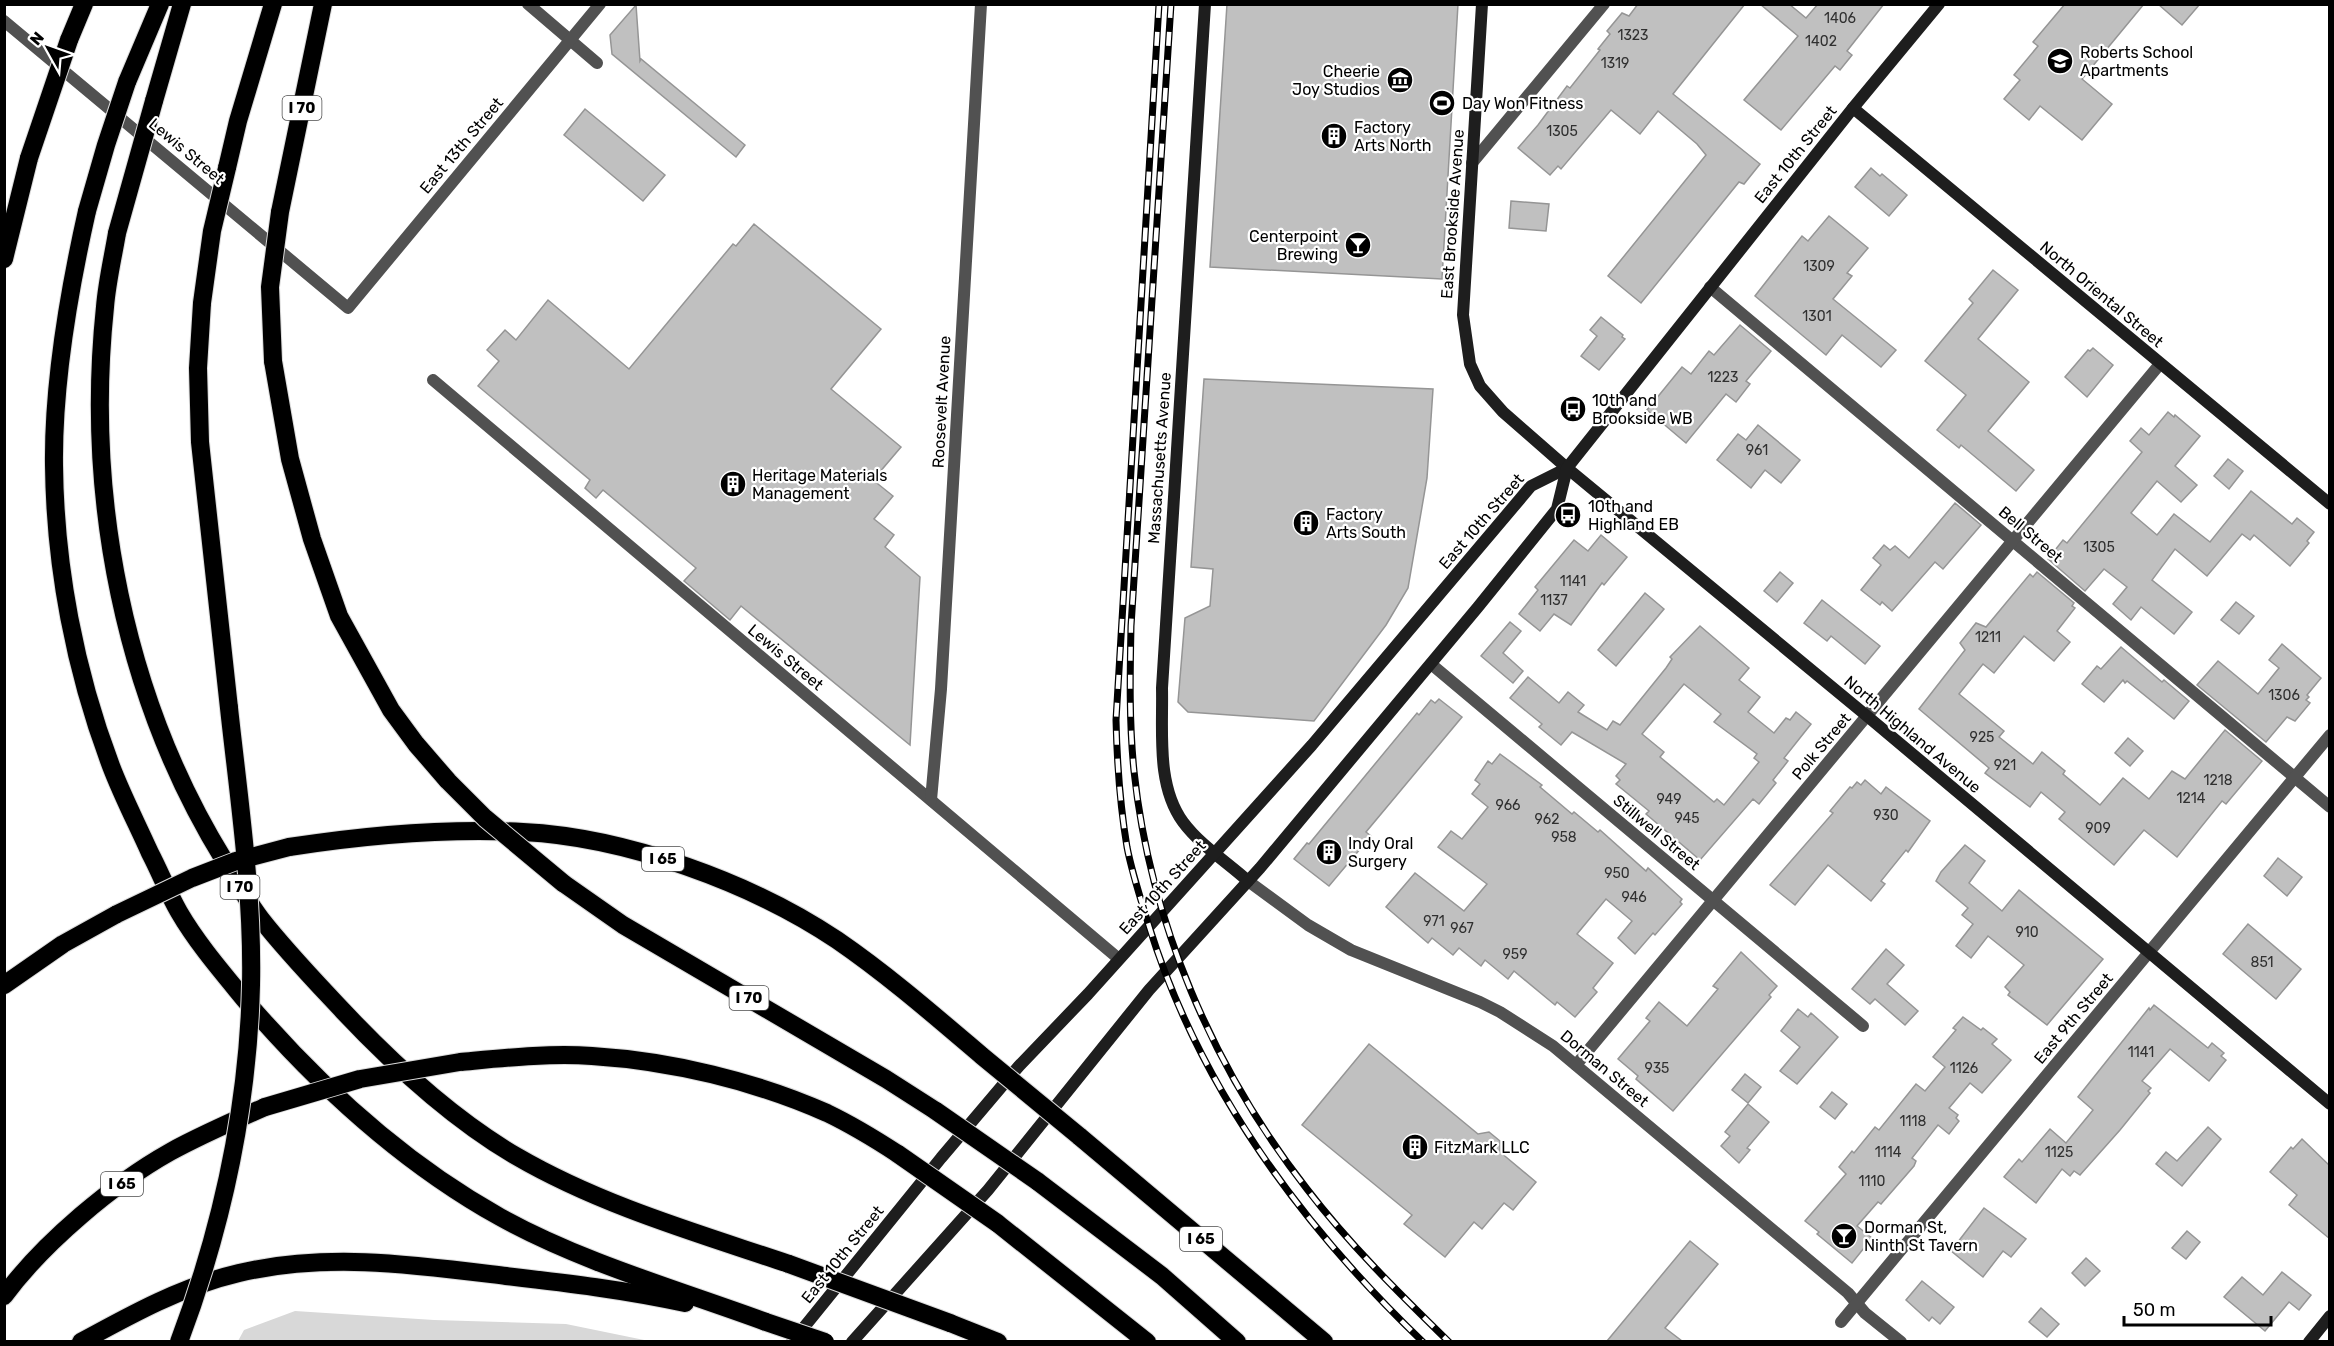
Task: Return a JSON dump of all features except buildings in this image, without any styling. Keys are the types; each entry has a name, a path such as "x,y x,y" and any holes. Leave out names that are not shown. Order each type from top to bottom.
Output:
{"highway":[{"path":"4,259 29,158 69,40 84,4"},
{"path":"160,4 127,82 87,211 71,289 60,370 54,464 59,544 70,625 86,689 111,767 179,912 223,973 276,1036 319,1080 380,1133 436,1176 499,1216 556,1245 766,1322 825,1341"},
{"name":"I 70","path":"182,4 117,233 105,306 101,381 101,454 109,530 122,602 140,676 166,749 201,823 259,916 317,984 373,1042 453,1113 512,1153 555,1178 658,1220 789,1264 998,1341"},
{"path":"179,1341 212,1243 224,1198 245,1074 251,985 248,879 200,442 198,368 202,303 212,231 227,168 273,4"},
{"name":"I 70","path":"323,4 280,212 270,286 273,361 290,459 312,539 339,616 391,710 448,781 485,818 563,883 623,925 886,1079 936,1111 1037,1181 1162,1276 1237,1341"},
{"name":"I 65","path":"4,985 63,944 117,914 192,878 236,861 289,847 354,837 435,831 524,832 584,840 677,863 784,909 836,940 896,984 1324,1341"},
{"name":"I 65","path":"4,1296 44,1251 84,1214 126,1182 169,1153 265,1107 360,1079 460,1062 525,1057 592,1056 684,1070 782,1095 828,1114 898,1154 997,1223 1146,1341"},
{"path":"81,1341 161,1300 204,1282 278,1266 340,1261 410,1264 637,1292 766,1322"}],"street":[{"path":"528,4 597,63"},
{"name":"East 13th Street","path":"348,308 600,4"},
{"name":"Roosevelt Avenue","path":"931,800 941,690 981,4"},
{"name":"Massachusetts Avenue","path":"1205,4 1162,688 1163,752 1169,793 1183,822 1248,881"},
{"name":"East Brookside Avenue","path":"1480,386 1470,364 1462,315 1482,4"},
{"path":"1472,163 1604,4"},
{"name":"East 10th Street","path":"852,1341 988,1190 1149,990 1248,881 1431,664 1557,509 1567,468 1853,108 1939,4"},
{"name":"Lewis Street","path":"4,21 348,308"},
{"name":"North Oriental Street","path":"1853,108 2330,504"},
{"name":"Bell Street","path":"1710,287 2330,807"},
{"name":"Polk Street","path":"1576,1065 2160,364"},
{"name":"Lewis Street","path":"433,380 1119,959"},
{"name":"North Highland Avenue","path":"1480,386 1503,412 1567,468 2330,1104"},
{"name":"East 10th Street","path":"792,1341 998,1091 1312,745 1531,486 1567,468"},
{"name":"Stillwell Street","path":"1431,664 1863,1026"},
{"name":"East 9th Street","path":"1841,1322 2330,735"},
{"name":"Dorman Street","path":"1248,881 1308,925 1350,950 1464,995 1500,1012 1553,1046 1848,1293 1901,1341"},
{"path":"2309,1341 2330,1316"}],"shaded area":[{"path":"295,1311 434,1320 566,1324 649,1341 238,1341 244,1330"}],"railway":[{"path":"1159,4 1116,720 1119,784 1127,847 1149,926 1170,985 1196,1043 1226,1098 1259,1151 1296,1202 1336,1251 1423,1342"},
{"path":"1171,4 1131,626 1131,734 1142,827 1171,938 1191,992 1215,1044 1243,1094 1273,1143 1323,1209 1375,1268 1449,1342"}],"place":[{"name":"Roberts School Apartments","path":"2060,61"},
{"name":"Cheerie Joy Studios","path":"1400,80"},
{"name":"Day Won Fitness","path":"1442,103"},
{"name":"Factory Arts North","path":"1334,136"},
{"name":"Centerpoint Brewing","path":"1358,245"},
{"name":"10th and Brookside WB","path":"1573,409"},
{"name":"Heritage Materials Management","path":"733,484"},
{"name":"10th and Highland EB","path":"1568,515"},
{"name":"Factory Arts South","path":"1306,523"},
{"name":"Indy Oral Surgery","path":"1329,852"},
{"name":"FitzMark LLC","path":"1415,1147"},
{"name":"Dorman St, Ninth St Tavern","path":"1844,1236"}]}
